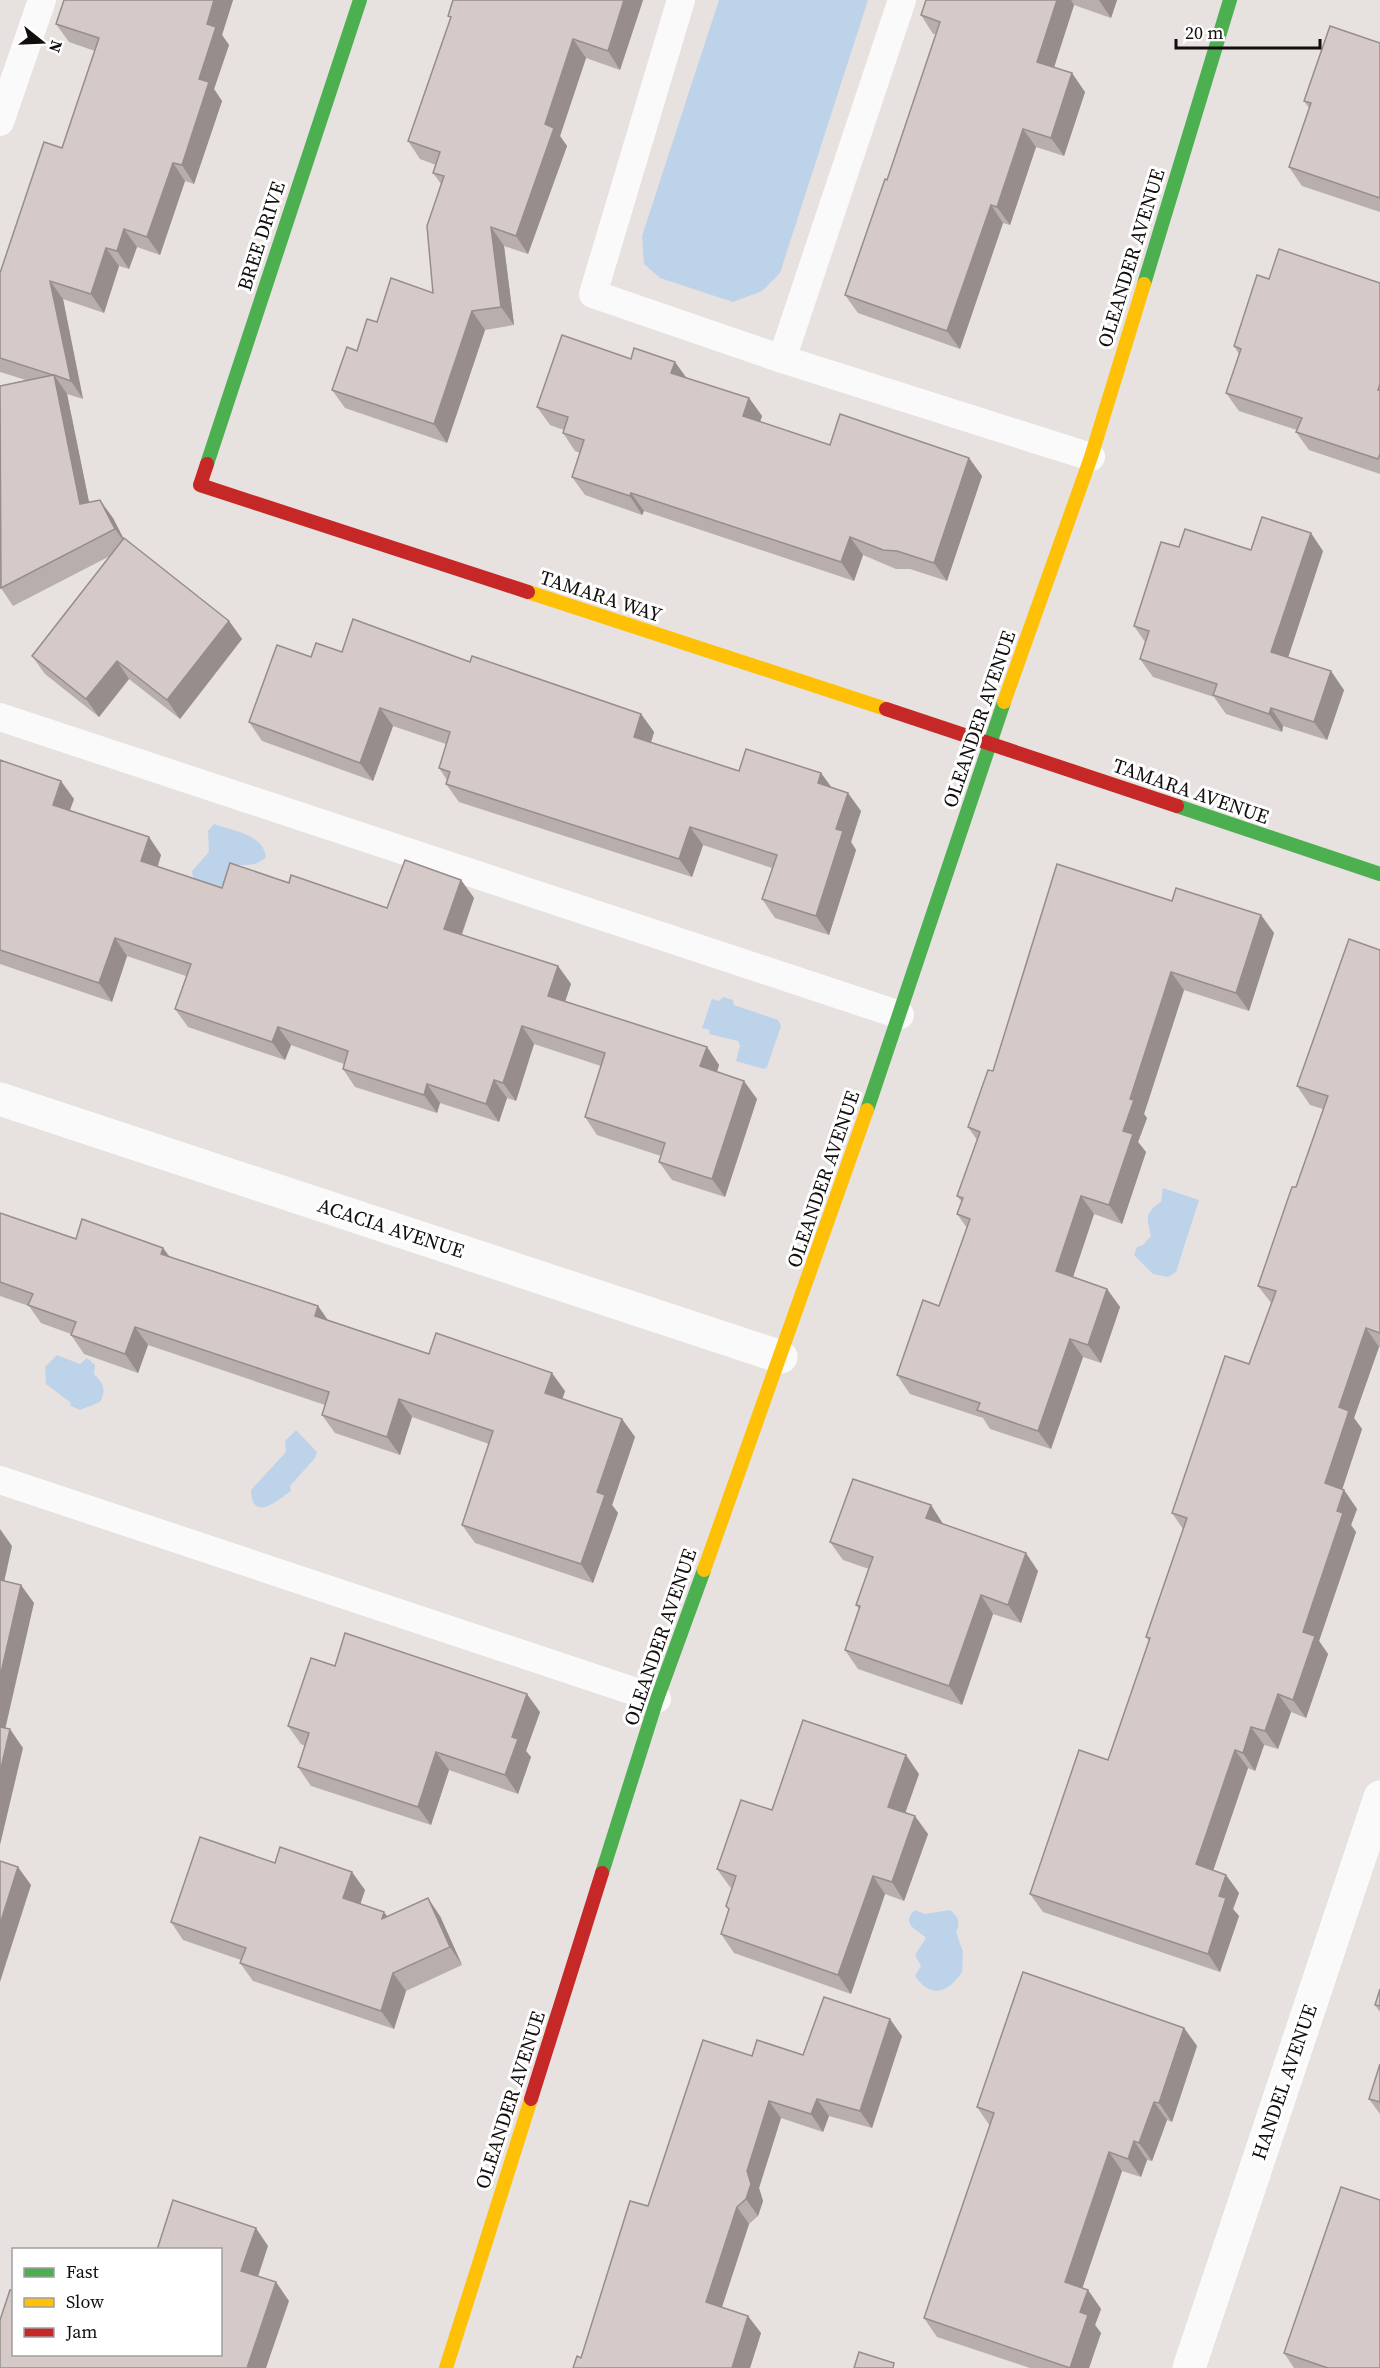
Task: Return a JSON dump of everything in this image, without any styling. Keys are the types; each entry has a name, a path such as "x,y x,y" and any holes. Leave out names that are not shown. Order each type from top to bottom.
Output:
{"street":[{"name":"BREE DRIVE","path":"200,485 360,0"},
{"name":"OLEANDER AVENUE","path":"446,2368 657,1699 781,1357 900,1015 990,743 1091,457 1230,0"},
{"name":"TAMARA WAY","path":"200,485 990,743"},
{"name":"TAMARA AVENUE","path":"990,743 1380,874"},
{"name":"ACACIA AVENUE","path":"0,1099 781,1357"},
{"name":"HANDEL AVENUE","path":"1189,2368 1380,1797"}],"lane":[{"path":"0,122 42,0"},
{"path":"681,0 593,294 782,359 1091,457"},
{"path":"782,359 902,0"},
{"path":"0,717 900,1015"},
{"path":"0,1480 657,1699"}],"water":[{"path":"719,0 868,0 780,273 762,291 733,302 660,278 644,264 642,236"},
{"path":"214,824 253,838 264,849 266,857 256,863 236,865 225,884 218,889 208,888 193,877 192,871 209,852 208,831"},
{"path":"723,997 733,1000 734,1005 778,1020 781,1026 767,1067 764,1069 736,1061 740,1046 738,1041 709,1034 710,1030 702,1028 712,999 719,1001"},
{"path":"1163,1188 1199,1200 1176,1272 1168,1277 1153,1274 1134,1255 1137,1247 1143,1245 1151,1236 1148,1216 1152,1209 1161,1202"},
{"path":"57,1355 80,1364 87,1358 95,1365 94,1374 104,1390 100,1402 80,1410 71,1406 70,1402 46,1384 45,1367"},
{"path":"296,1430 317,1452 315,1458 290,1486 291,1491 267,1506 261,1508 256,1506 251,1490 286,1452 285,1441"},
{"path":"915,1910 925,1914 950,1910 958,1920 956,1932 963,1952 962,1972 945,1989 939,1991 927,1988 915,1976 921,1966 915,1955 926,1938 910,1923 909,1919"}],"building":[{"path":"64,0 214,0 207,24 216,27 199,79 209,82 182,165 173,163 147,237 124,229 117,251 106,248 91,294 50,281 71,381 54,375 80,504 100,500 115,529 1,588 0,386 53,375 0,358 0,273 44,142 62,148 99,38 56,24"},
{"path":"453,0 624,0 608,51 573,39 545,124 554,128 516,236 491,227 501,307 472,311 434,424 332,390 347,347 357,351 367,319 377,322 391,278 433,293 427,226 444,176 433,173 440,152 408,141 451,17 448,16"},
{"path":"926,0 1057,0 1037,62 1072,73 1051,138 1023,129 997,207 991,205 947,331 845,295 885,179 887,180 940,22 921,15"},
{"path":"1330,26 1380,43 1380,198 1289,167 1311,103 1304,101"},
{"path":"1279,249 1380,283 1380,384 1378,390 1380,390 1380,454 1378,459 1296,432 1302,418 1226,393 1241,349 1234,346 1257,275 1269,279"},
{"path":"562,335 631,359 634,348 675,362 671,373 749,398 743,416 830,445 840,414 969,458 934,563 897,551 883,550 850,537 841,562 631,493 630,496 572,477 584,440 563,433 568,417 537,407"},
{"path":"1262,517 1311,533 1271,652 1331,671 1314,722 1271,708 1269,714 1213,695 1217,684 1140,659 1149,631 1134,626 1161,542 1179,547 1185,529 1251,550"},
{"path":"124,538 229,621 167,700 117,661 86,699 32,656"},
{"path":"353,619 470,662 472,656 641,714 634,737 739,771 746,749 821,773 818,783 848,793 836,829 843,831 816,916 762,899 777,855 690,827 679,859 446,784 450,772 439,768 450,732 380,708 360,763 249,722 277,645 311,657 316,643 342,652"},
{"path":"0,760 61,781 53,805 149,837 141,861 222,888 230,863 289,883 291,875 387,908 405,860 461,880 444,929 558,966 548,996 707,1047 700,1066 744,1081 712,1179 659,1162 665,1143 585,1117 605,1053 522,1026 503,1083 494,1080 486,1104 427,1084 424,1095 343,1069 348,1051 278,1027 272,1042 175,1009 191,964 115,938 99,983 0,950"},
{"path":"1057,864 1172,901 1176,888 1261,915 1236,993 1171,972 1130,1099 1134,1100 1123,1131 1133,1134 1109,1205 1081,1196 1056,1271 1107,1289 1088,1345 1070,1339 1038,1431 977,1410 980,1403 897,1375 923,1300 939,1306 970,1219 957,1214 963,1198 957,1196 980,1132 968,1127 988,1070 993,1071"},
{"path":"1349,939 1380,950 1380,1333 1366,1328 1339,1407 1349,1411 1325,1483 1344,1490 1337,1511 1343,1513 1303,1632 1315,1636 1293,1700 1278,1694 1265,1731 1251,1727 1243,1753 1235,1750 1196,1864 1226,1875 1219,1896 1226,1898 1208,1954 1030,1894 1079,1750 1108,1760 1150,1638 1146,1637 1187,1518 1172,1513 1225,1356 1249,1364 1276,1291 1258,1286 1292,1187 1296,1187 1328,1096 1297,1086"},
{"path":"0,1213 76,1239 82,1219 163,1248 161,1254 318,1306 315,1316 429,1354 436,1333 552,1373 545,1393 622,1419 597,1492 605,1495 581,1564 462,1525 493,1431 399,1399 387,1437 322,1415 329,1392 135,1327 125,1354 71,1335 76,1322 28,1305 33,1294 0,1282"},
{"path":"853,1479 931,1505 926,1518 1026,1553 1008,1605 981,1595 949,1686 845,1650 860,1606 856,1605 873,1557 830,1542"},
{"path":"0,1580 21,1585 0,1677"},
{"path":"345,1633 527,1694 512,1737 518,1739 505,1775 436,1752 418,1807 298,1767 309,1733 288,1726 311,1658 335,1666"},
{"path":"803,1720 906,1755 888,1807 915,1816 892,1882 873,1876 838,1975 721,1934 729,1909 726,1906 736,1876 717,1869 741,1800 772,1810"},
{"path":"0,1727 10,1729 0,1772"},
{"path":"200,1837 275,1863 280,1847 352,1872 343,1898 384,1912 382,1919 428,1898 450,1947 393,1973 381,2011 240,1963 246,1948 171,1922"},
{"path":"0,1861 18,1867 0,1924"},
{"path":"1023,1972 1184,2028 1159,2103 1154,2102 1139,2143 1134,2141 1128,2159 1109,2152 1065,2282 1088,2290 1080,2312 1088,2315 1070,2368 924,2318 994,2113 977,2107"},
{"path":"1380,1989 1380,2006 1375,2005"},
{"path":"824,1997 890,2019 860,2111 817,2099 811,2114 769,2101 747,2171 751,2184 746,2199 737,2207 706,2302 748,2316 732,2368 573,2368 577,2356 581,2358 630,2201 648,2206 703,2040 752,2056 757,2040 803,2055"},
{"path":"1380,2064 1380,2102 1369,2099"},
{"path":"1341,2187 1380,2200 1380,2368 1328,2368 1284,2353"},
{"path":"173,2200 256,2228 241,2271 276,2282 247,2368 0,2368 0,2320 10,2290 12,2290 12,2356 222,2356 222,2248 158,2248"},
{"path":"859,2352 894,2363 893,2368 854,2368"}],"traffic: fast":[{"path":"207,464 360,0"},
{"path":"1144,284 1230,0"},
{"path":"867,1110 1004,702"},
{"path":"1177,806 1380,874"},
{"path":"602,1873 657,1699 704,1570"}],"traffic: slow":[{"path":"1004,702 1091,457 1144,284"},
{"path":"528,592 886,709"},
{"path":"704,1570 867,1110"},
{"path":"446,2368 531,2099"}],"traffic: jam":[{"path":"207,464 200,485 528,592"},
{"path":"886,709 1177,806"},
{"path":"531,2099 602,1873"}]}
